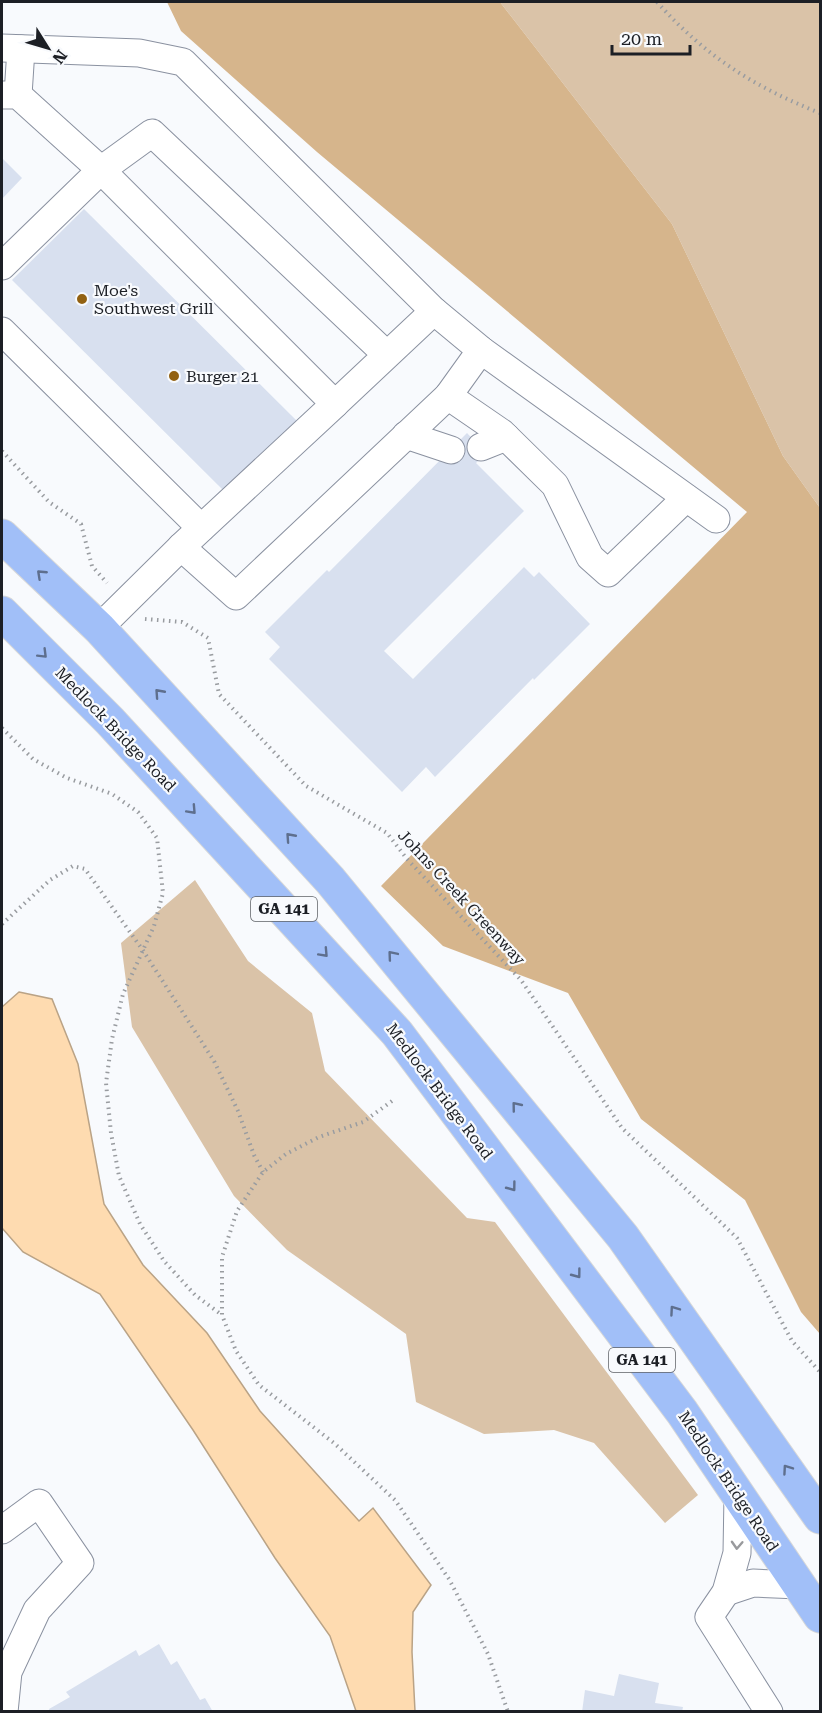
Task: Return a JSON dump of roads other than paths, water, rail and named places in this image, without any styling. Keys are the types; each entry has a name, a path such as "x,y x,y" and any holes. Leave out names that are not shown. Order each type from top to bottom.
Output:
{"highway":[{"name":"GA 141","path":"2,536 99,628 330,880 623,1237 820,1517"},
{"name":"Medlock Bridge Road","path":"2,613 110,721 398,1033 682,1412 820,1616"}],"lane":[{"path":"335,404 101,170 10,95 11,48 139,53 183,62 434,311 481,350 716,519"},
{"path":"2,266 101,170 152,133 387,355"},
{"path":"99,628 201,528 434,311"},
{"path":"2,330 201,528"},
{"path":"181,547 236,596 448,396 481,350"},
{"path":"448,396 506,437 555,485 590,557 608,573 686,498"},
{"path":"406,435 451,450"},
{"path":"481,447 506,437"},
{"path":"738,1495 737,1553 726,1592 709,1617 769,1712"},
{"path":"2,1530 39,1503 80,1563 37,1610 8,1672 4,1712"},
{"path":"726,1592 753,1583 800,1585"}],"place":[{"name":"Moe's Southwest Grill","path":"82,299"},
{"name":"Burger 21","path":"174,376"}]}
